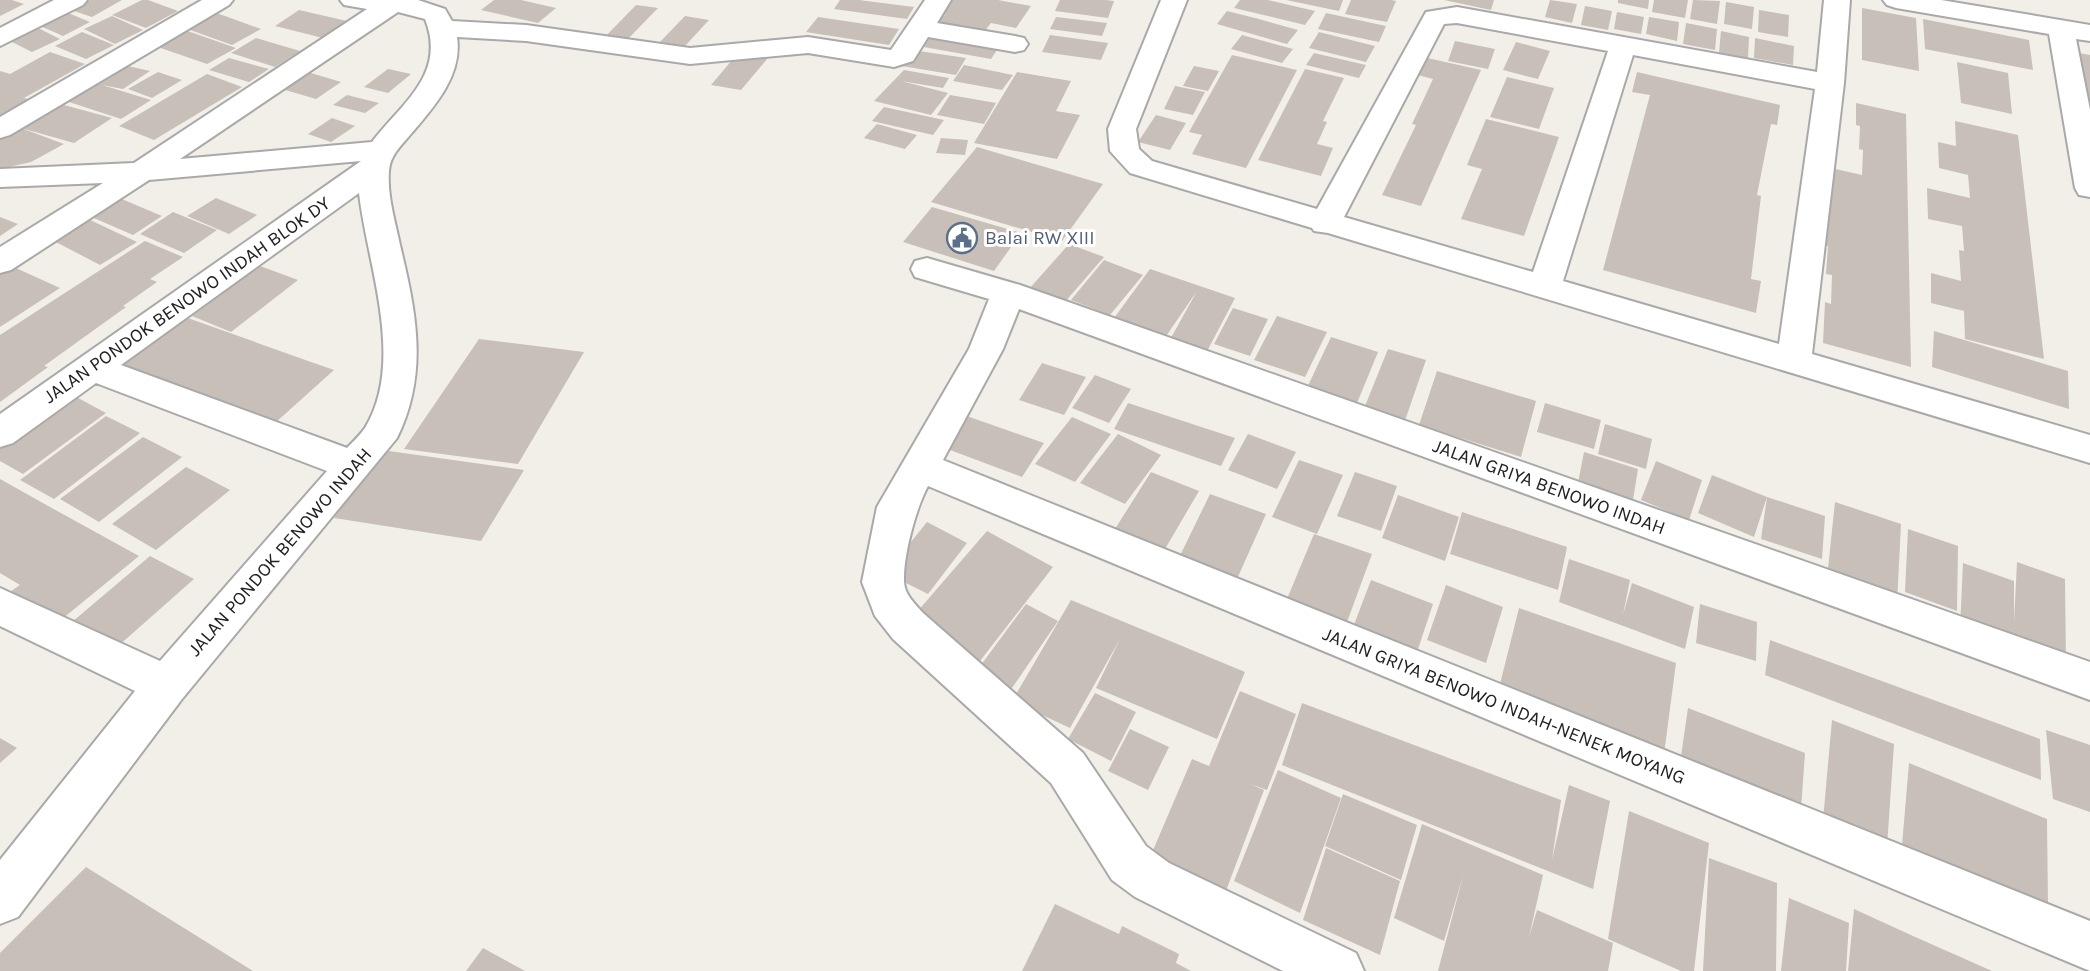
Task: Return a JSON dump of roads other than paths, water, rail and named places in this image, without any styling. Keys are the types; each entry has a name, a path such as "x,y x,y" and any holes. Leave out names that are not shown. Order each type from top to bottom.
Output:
{"street":[{"path":"0,38 74,0"},
{"path":"0,129 219,0"},
{"path":"353,0 408,5 538,35 690,56 808,46 894,59 903,55 938,0"},
{"path":"1174,0 1122,129 1120,142 1125,154 1141,167 2090,450"},
{"path":"1794,361 1830,83 1838,0"},
{"path":"1896,0 2090,33"},
{"path":"0,262 141,172 392,4"},
{"path":"0,178 377,159 420,105 439,75 447,42 444,14"},
{"path":"1325,224 1435,16 1457,15 1830,83"},
{"path":"921,28 1015,44"},
{"path":"2061,28 2090,188"},
{"path":"1545,287 1623,46"},
{"name":"JALAN PONDOK BENOWO INDAH BLOK DY","path":"0,433 377,159"},
{"name":"JALAN PONDOK BENOWO INDAH","path":"0,899 166,685 378,438 388,419 398,383 400,347 375,207 377,159"},
{"name":"JALAN GRIYA BENOWO INDAH","path":"927,269 1008,293 2090,681"},
{"path":"1008,293 986,349 897,507 883,582 890,604 908,626 1067,768 1123,855 1152,880 1338,971"},
{"path":"92,368 353,466"},
{"name":"JALAN GRIYA BENOWO INDAH-NENEK MOYANG","path":"919,466 2090,946"},
{"path":"0,606 166,685"}],"place":[{"name":"Balai RW XIII","path":"962,238"}]}
